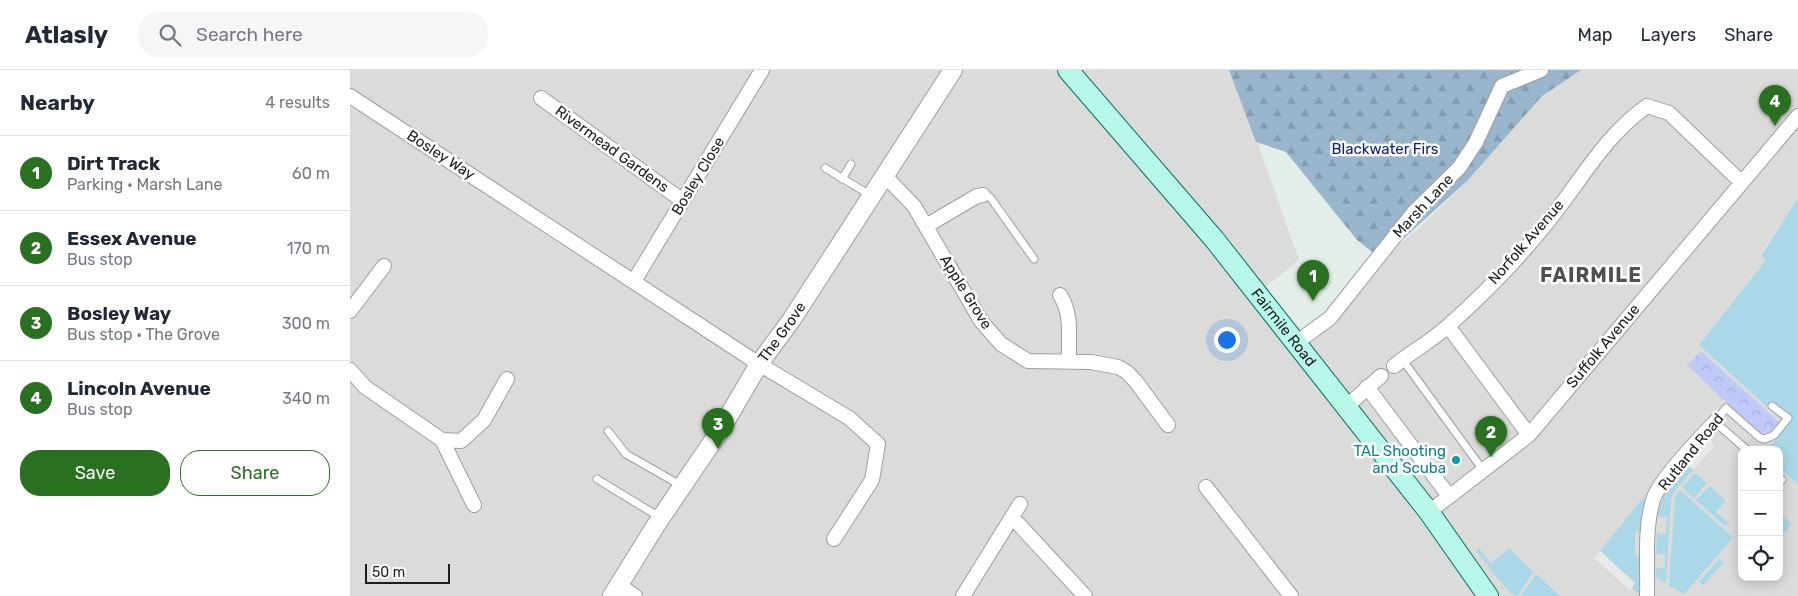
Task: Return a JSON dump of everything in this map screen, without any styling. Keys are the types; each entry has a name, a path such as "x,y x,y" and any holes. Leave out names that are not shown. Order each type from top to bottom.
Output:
{"main road":[{"name":"Fairmile Road","path":"1068,70 1214,239 1429,512 1478,593"}],"street":[{"name":"Bosley Close","path":"634,281 762,70"},
{"name":"The Grove","path":"615,591 661,518 722,429 758,364 792,319 953,70"},
{"name":"Marsh Lane","path":"1296,343 1330,318 1414,212 1459,168 1476,142 1502,86 1541,70"},
{"name":"Bosley Way","path":"350,96 758,364 849,418 878,444 872,480 834,539"},
{"name":"Rivermead Gardens","path":"541,98 683,201"},
{"name":"Norfolk Avenue","path":"1398,362 1448,326 1545,225 1605,144 1627,120 1647,106 1668,113 1741,182"},
{"name":"Suffolk Avenue","path":"1429,512 1529,435 1798,116"},
{"name":"Apple Grove","path":"885,176 914,206 981,321 1001,344 1028,361 1107,364 1127,372 1168,425"},
{"path":"926,226 977,196 982,195"},
{"path":"350,311 384,266"},
{"path":"1060,295 1066,305 1069,318 1069,362"},
{"path":"1448,326 1529,435"},
{"path":"350,370 365,386 442,440 474,506"},
{"path":"1346,407 1366,387 1381,376"},
{"path":"442,440 461,441 484,420 507,379"},
{"path":"1366,387 1450,496"},
{"name":"Rutland Road","path":"1647,596 1648,531 1654,499 1685,455 1715,422"},
{"path":"1208,495 1291,596"},
{"path":"963,596 1020,504"},
{"path":"1012,517 1086,596"},
{"path":"615,591 635,596"}],"lane":[{"path":"842,179 851,164"},
{"path":"825,168 873,196"},
{"path":"982,195 990,197 1034,259"},
{"path":"1398,362 1483,470"},
{"name":"Rutland Road","path":"1715,422 1726,408 1760,438 1766,439 1774,436 1788,418 1772,406"},
{"path":"1715,422 1742,446"},
{"path":"608,430 626,454 683,486"},
{"path":"597,479 661,518"}],"shaded area":[{"path":"350,70 1229,70 1237,85 1299,260 1257,294 1296,342 1330,318 1367,270 1418,229 1468,180 1542,96 1576,70 1798,70 1798,198 1761,255 1766,260 1699,345 1787,425 1771,446 1738,446 1738,581 1783,581 1783,471 1798,485 1798,596 350,596"},
{"path":"1798,198 1798,485 1783,471 1783,446 1771,446 1787,425 1699,345 1766,260 1761,256"},
{"path":"1710,437 1714,447 1694,469 1685,465"},
{"path":"1688,466 1693,469 1675,491 1671,499 1666,583 1656,577 1656,568 1665,568 1665,554 1656,554 1657,534 1666,534 1667,517 1658,517 1659,509 1663,496 1674,478 1684,467"},
{"path":"1695,473 1707,483 1694,498 1682,487"},
{"path":"1710,486 1726,501 1716,512 1729,523 1725,526 1696,500"},
{"path":"1680,490 1733,538 1684,594 1669,586 1675,497"},
{"path":"1642,499 1647,502 1644,532 1635,532 1635,556 1643,557 1639,595 1632,587 1635,583 1600,551"},
{"path":"1783,516 1792,524 1783,534"},
{"path":"1479,548 1491,564 1509,548 1533,572 1518,596 1514,596 1497,578 1476,550"},
{"path":"1600,551 1635,583 1630,590 1594,558"},
{"path":"1719,559 1723,563 1703,585 1699,582"},
{"path":"1536,574 1560,596 1521,596"}],"green space":[{"name":"Blackwater Firs","path":"1229,70 1581,70 1542,96 1468,180 1381,259 1357,240 1286,152 1256,142"},
{"path":"1701,351 1780,423 1770,432 1764,434 1757,432 1687,365"}],"place":[{"name":"Lincoln Avenue","path":"1775,126"},
{"name":"Dirt Track","path":"1313,301"},
{"name":"Bosley Way","path":"718,449"},
{"name":"Essex Avenue","path":"1491,457"},
{"name":"TAL Shooting and Scuba","path":"1456,460"}],"district":[{"name":"FAIRMILE","path":"1591,275"}]}
